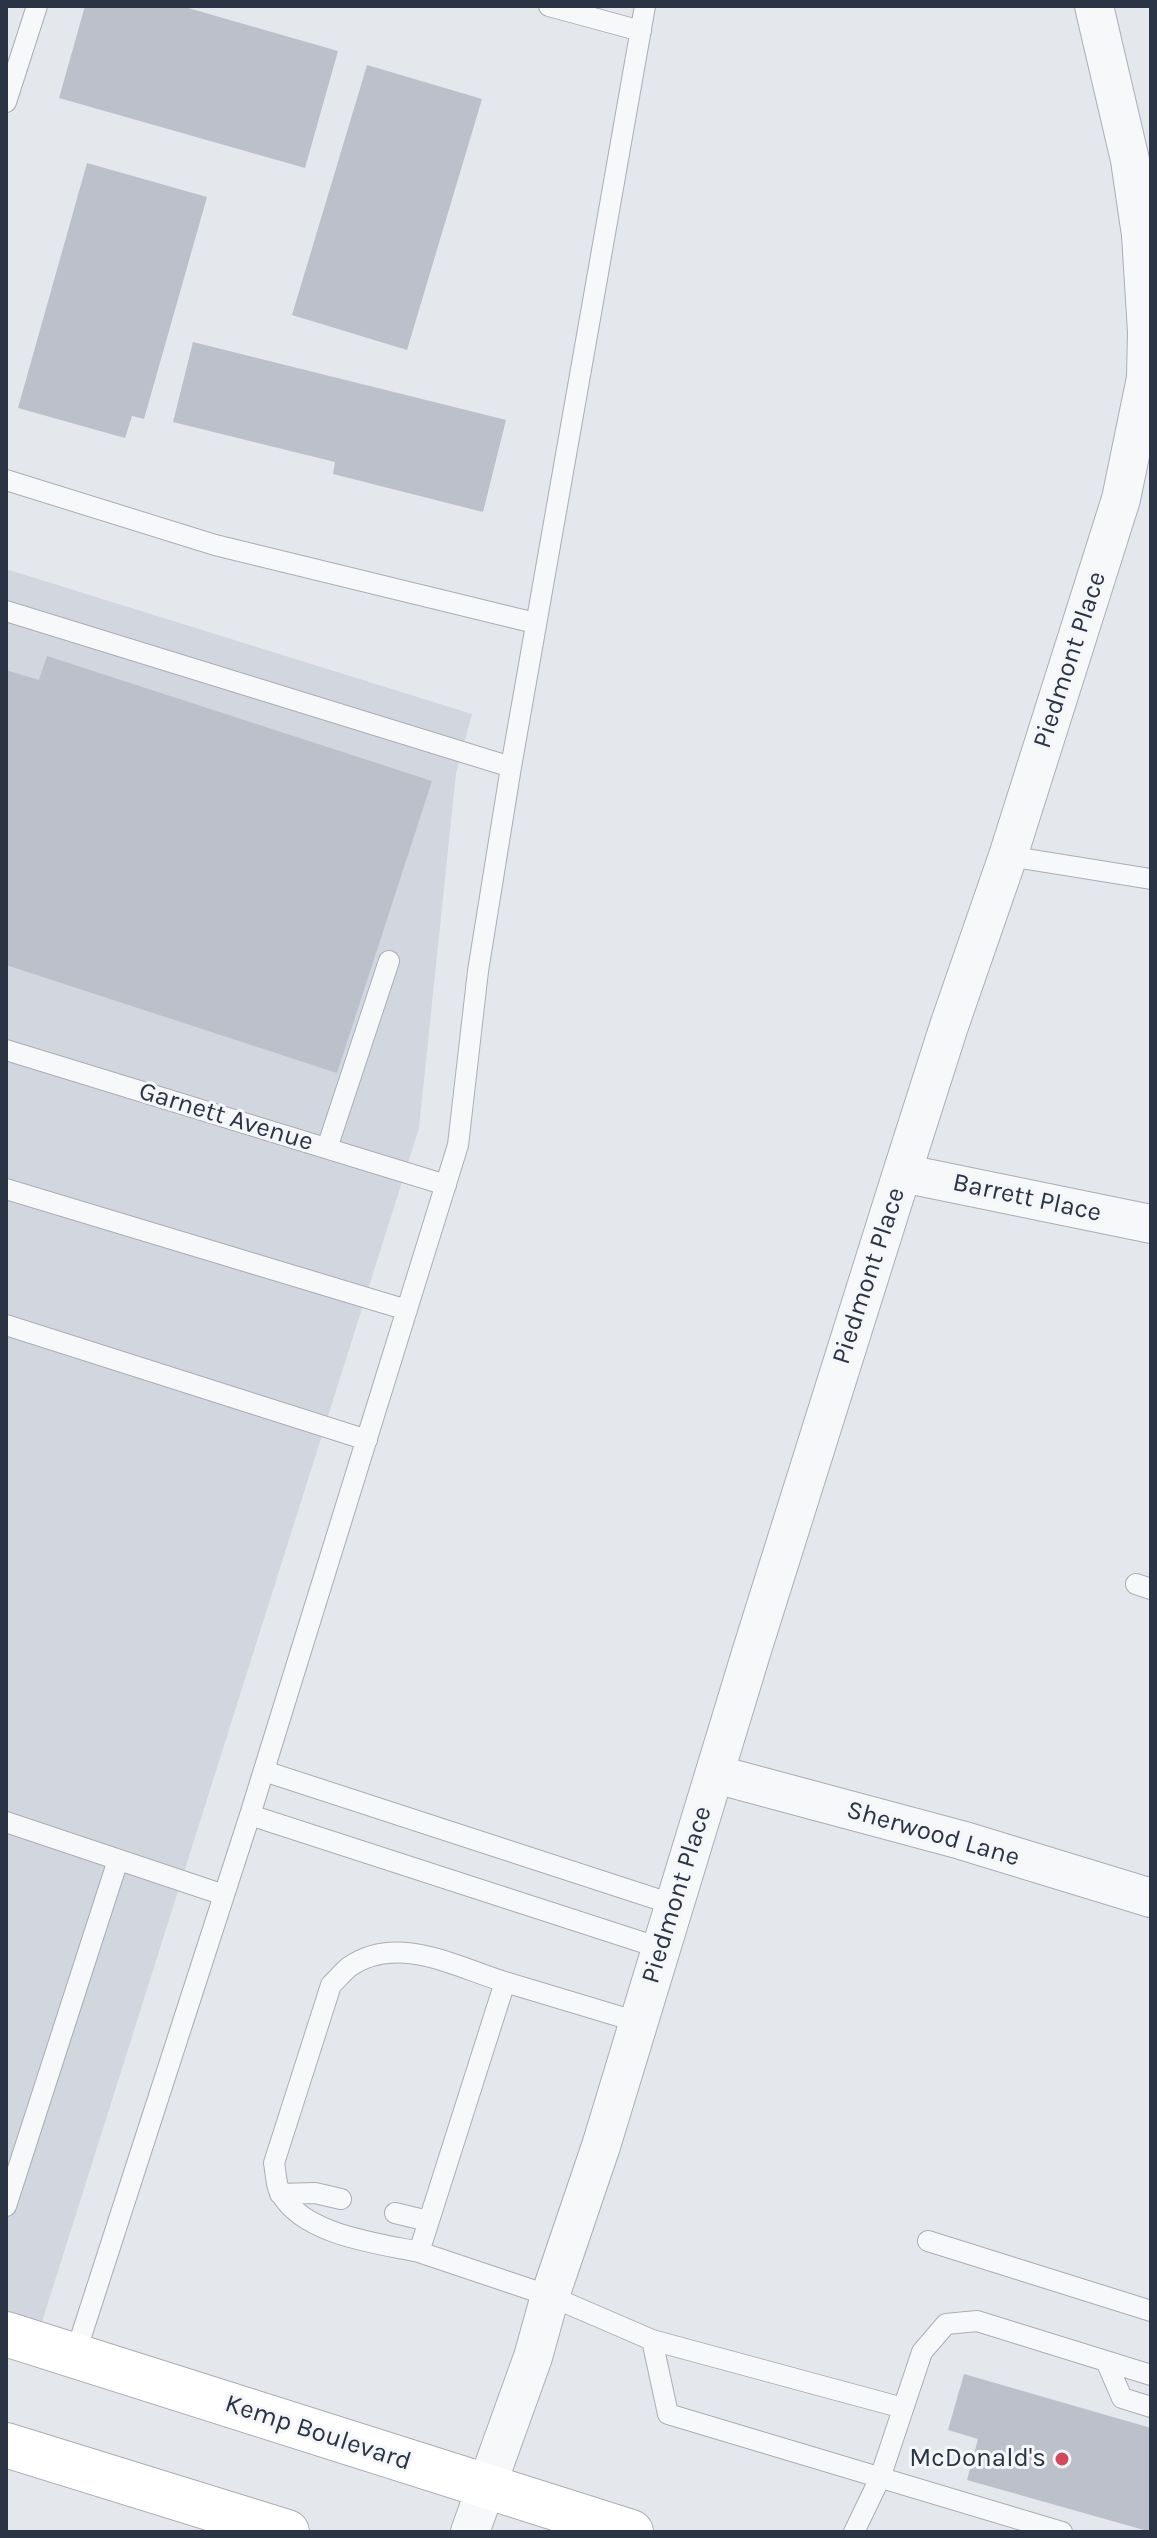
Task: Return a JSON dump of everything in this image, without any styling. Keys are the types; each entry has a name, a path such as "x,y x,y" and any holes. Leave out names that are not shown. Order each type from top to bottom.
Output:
{"main road":[{"name":"Kemp Boulevard","path":"6,2334 486,2486 571,2523 631,2532"},
{"path":"6,2445 287,2532"}],"street":[{"name":"Piedmont Place","path":"470,2532 533,2357 550,2296 601,2146 752,1650 949,1026 1136,502 1146,378 1147,316 1141,235 1130,160 1094,6"},
{"name":"Barrett Place","path":"902,1173 1151,1224"},
{"name":"Sherwood Lane","path":"715,1774 961,1840 1151,1898"}],"lane":[{"path":"6,102 37,6"},
{"path":"549,6 641,31"},
{"path":"75,2355 264,1771 458,1145 478,971 511,767 645,6"},
{"path":"6,480 215,545 535,623"},
{"path":"6,611 511,767"},
{"path":"1008,856 1151,879"},
{"path":"327,1148 389,961"},
{"name":"Garnett Avenue","path":"6,1050 446,1185"},
{"path":"6,1189 407,1310"},
{"path":"6,1325 367,1440"},
{"path":"264,1771 675,1905"},
{"path":"250,1815 660,1948"},
{"path":"6,1822 224,1895"},
{"path":"6,2206 118,1860"},
{"path":"638,2022 415,1953 392,1951 349,1967 331,1985 274,2163 280,2194 305,2220 356,2240 419,2252 550,2296 652,2340 903,2408"},
{"path":"419,2252 505,1982"},
{"path":"280,2194 315,2193 341,2199"},
{"path":"395,2213 428,2221"},
{"path":"928,2241 1151,2311"},
{"path":"854,2532 880,2478 922,2352 946,2324 977,2321 1151,2375"},
{"path":"652,2340 668,2414 1062,2532"},
{"path":"1106,2361 1122,2398 1151,2407"}],"shaded area":[{"path":"6,569 472,714 456,773 419,1128 41,2325 6,2313"}],"building":[{"path":"85,6 181,6 338,51 305,168 59,98"},
{"path":"367,65 482,99 407,350 292,315"},
{"path":"87,163 207,197 144,419 132,416 125,438 18,408"},
{"path":"193,342 506,420 483,512 333,474 335,462 173,422"},
{"path":"47,656 432,781 337,1073 6,965 6,670 39,680"},
{"name":"McDonald's","path":"964,2374 1151,2428 1151,2532 967,2480 978,2439 948,2430"}],"place":[{"name":"McDonald's","path":"1062,2459"}]}
